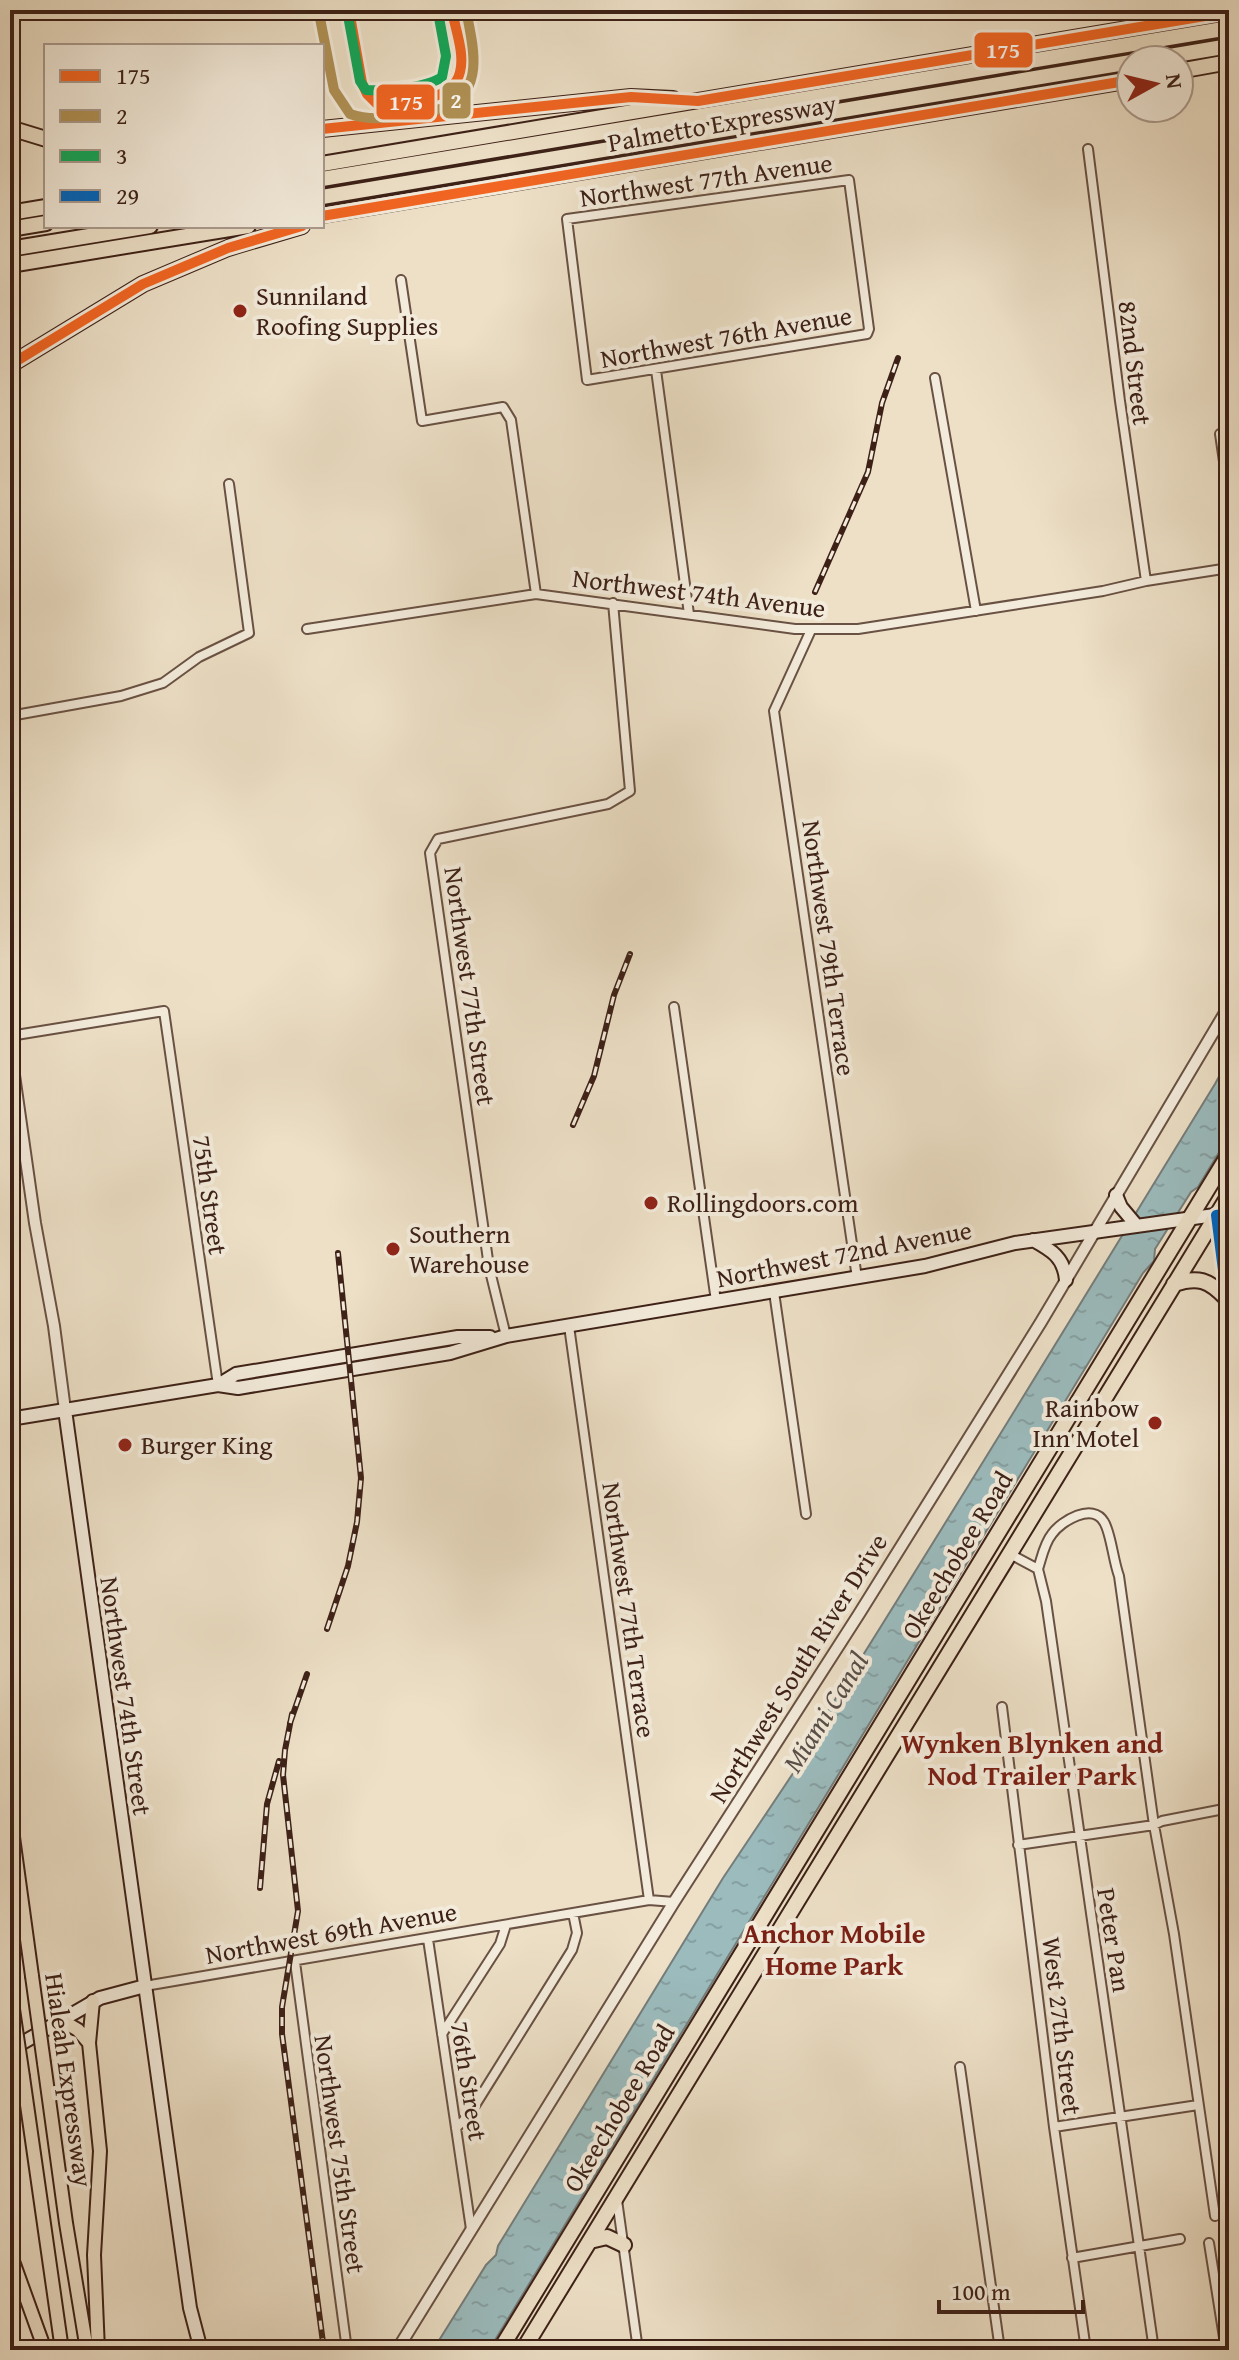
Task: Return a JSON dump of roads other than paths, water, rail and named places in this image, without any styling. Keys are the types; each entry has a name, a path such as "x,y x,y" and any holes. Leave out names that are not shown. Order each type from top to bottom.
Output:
{"highway":[{"name":"Palmetto Expressway","path":"324,164 356,166 698,101 1229,12"},
{"path":"324,178 356,166 1229,28"},
{"path":"1195,52 1229,46"},
{"path":"1195,68 1229,62"},
{"path":"324,197 1115,65"},
{"name":"Palmetto Expressway","path":"324,215 1115,83"},
{"path":"324,129 631,97 698,101"},
{"path":"10,128 44,138"},
{"path":"10,213 44,207"},
{"path":"10,229 44,223"},
{"path":"10,249 138,228"},
{"path":"10,265 236,228"},
{"path":"10,365 143,284 228,248 295,228"},
{"name":"Okeechobee Road","path":"500,2350 1183,1219 1229,1154"},
{"name":"Okeechobee Road","path":"523,2350 1174,1284 1222,1214 1229,1195"},
{"path":"1174,1284 1204,1280 1214,1285 1226,1298"},
{"path":"617,2197 616,2180 623,2148"},
{"path":"590,2241 607,2237 624,2245"}],"main road":[{"path":"1116,1195 1121,1208 1137,1226"},
{"name":"Northwest 72nd Avenue","path":"10,1419 218,1385 236,1374 318,1360 458,1337 506,1336 569,1326 925,1266 1033,1240 1222,1214"},
{"path":"1033,1240 1058,1255 1066,1280"},
{"name":"Northwest 74th Street","path":"65,1410 190,2308 201,2350"},
{"name":"Hialeah Expressway","path":"10,1815 66,2223 87,2350"},
{"name":"Northwest 69th Avenue","path":"10,2050 93,2001 119,1991 145,1986"},
{"name":"Hialeah Expressway","path":"10,1988 62,2350"},
{"path":"93,2001 89,2043 100,2129 94,2255 98,2350"},
{"path":"61,2020 78,2030 89,2043"},
{"path":"10,2253 45,2350"}],"street":[{"path":"349,10 362,83 377,104 435,96 452,87 459,76 460,65 452,10"},
{"name":"82nd Street","path":"1088,149 1146,581"},
{"name":"Northwest 77th Avenue","path":"587,380 567,219 849,180 869,329"},
{"path":"401,280 422,421 503,407 511,420 536,594"},
{"name":"Northwest 76th Avenue","path":"587,380 867,334 869,329"},
{"path":"656,370 689,614"},
{"path":"935,378 976,611"},
{"path":"1220,434 1229,496"},
{"path":"10,713 20,714 136,692 163,683 199,657 249,633 229,484"},
{"name":"Northwest 74th Avenue","path":"307,629 536,594 811,630 858,629 1229,568"},
{"name":"Northwest 77th Street","path":"506,1336 489,1267 430,853 438,839 608,804 630,791 613,603"},
{"name":"Northwest 79th Terrace","path":"811,630 774,711 857,1278"},
{"name":"Northwest South River Drive","path":"397,2350 674,1902 859,1614 1066,1280 1229,1006"},
{"path":"674,1007 716,1301"},
{"name":"75th Street","path":"10,1036 164,1011 218,1385"},
{"name":"Northwest 74th Street","path":"10,1047 65,1410"},
{"path":"1222,1214 1229,1318"},
{"path":"774,1292 806,1514"},
{"name":"Northwest 77th Terrace","path":"569,1326 649,1900"},
{"path":"1010,1554 1038,1569 1051,1534 1074,1517 1086,1513 1097,1514 1104,1521 1119,1576 1215,2216"},
{"name":"Peter Pan","path":"1038,1569 1046,1601 1154,2350"},
{"name":"West 27th Street","path":"1002,1707 1054,2127 1086,2350"},
{"path":"1018,1845 1154,1825 1229,1808"},
{"name":"Northwest 69th Avenue","path":"145,1986 649,1900 674,1902"},
{"path":"456,2128 469,2115 572,1950 577,1933 573,1913"},
{"path":"442,2034 500,1944 506,1925"},
{"name":"76th Street","path":"428,1939 471,2229"},
{"name":"Northwest 75th Street","path":"295,1962 347,2350"},
{"path":"960,2067 1000,2350"},
{"path":"1054,2127 1198,2105"},
{"path":"617,2197 638,2350"},
{"path":"1072,2258 1180,2239"},
{"path":"1209,2243 1226,2350"}],"water":[{"path":"1229,1058 1229,1136 1155,1249 1154,1261 1143,1273 489,2350 433,2350 486,2265 496,2255 498,2246 723,1878 824,1727 826,1714"}],"railway":[{"path":"815,592 868,472 882,403 898,358"},
{"path":"573,1125 594,1076 614,995 630,954"},
{"path":"327,1629 348,1566 357,1522 361,1478 338,1253"},
{"path":"290,1723 307,1674"},
{"path":"292,1714 283,1775 298,1911 282,2007 282,2034 324,2350"},
{"path":"260,1888 267,1804 279,1761"}],"place":[{"name":"Sunniland Roofing Supplies","path":"240,311"},
{"name":"Rollingdoors.com","path":"651,1203"},
{"name":"Southern Warehouse","path":"393,1249"},
{"name":"Rainbow Inn Motel","path":"1155,1423"},
{"name":"Burger King","path":"125,1445"}],"district":[{"name":"Wynken Blynken and Nod Trailer Park","path":"1032,1759"},
{"name":"Anchor Mobile Home Park","path":"834,1949"}],"water label":[{"name":"Miami Canal","path":"825,1712"}]}
